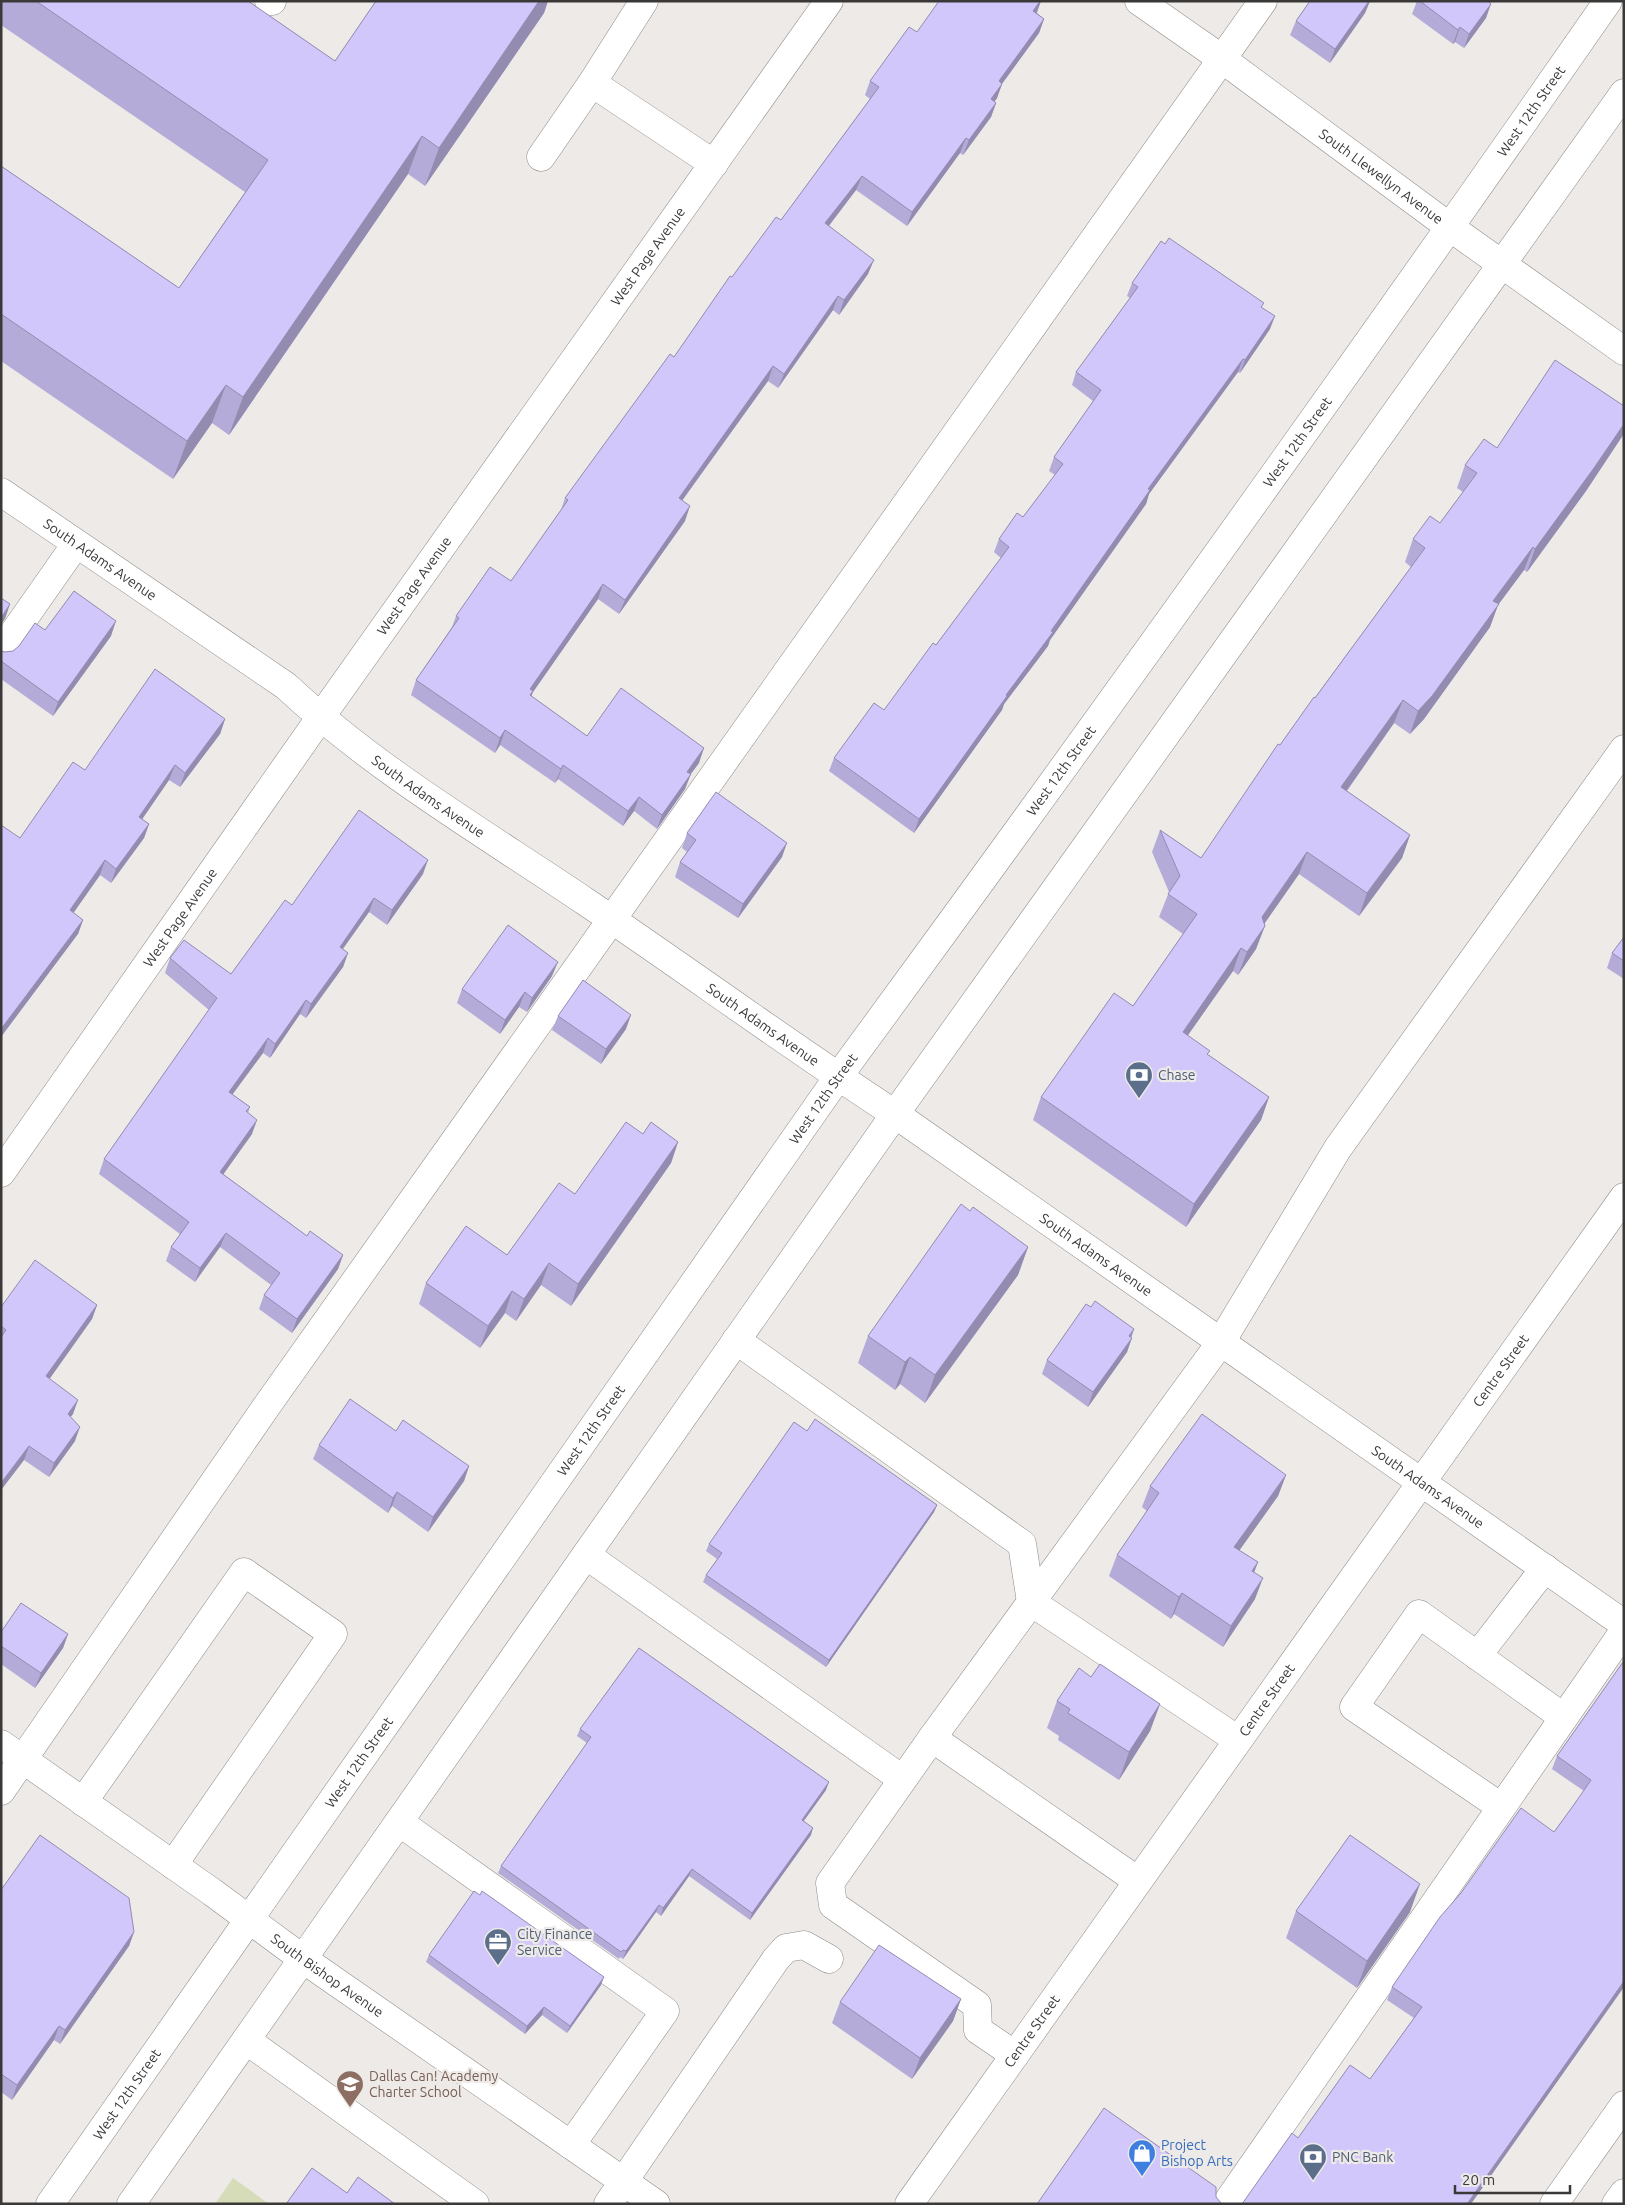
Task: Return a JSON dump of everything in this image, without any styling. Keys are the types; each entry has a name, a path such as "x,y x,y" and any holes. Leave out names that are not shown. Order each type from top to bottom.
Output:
{"street":[{"path":"541,157 592,83 644,1"},
{"name":"West Page Avenue","path":"1,1173 320,718 829,1"},
{"name":"South Llewellyn Avenue","path":"1138,1 1222,59 1451,228 1624,351"},
{"path":"1,1791 272,1398 1264,1"},
{"name":"West 12th Street","path":"50,2204 248,1918 838,1077 961,910 1451,228 1608,1"},
{"path":"592,83 714,164"},
{"path":"131,2204 895,1114 1624,93"},
{"name":"South Adams Avenue","path":"1,492 286,686 320,718 362,751 611,919 838,1077 895,1114 1624,1624"},
{"path":"1,651 76,544"},
{"path":"1015,2055 978,2030 977,2005 833,1905 830,1883 902,1779 1221,1342 1338,1148 1624,750"},
{"name":"Centre Street","path":"909,2204 1624,1197"},
{"path":"736,1340 1022,1544 1031,1602 1238,1740"},
{"path":"586,1555 902,1779"},
{"path":"1477,1656 1545,1568"},
{"path":"83,1802 244,1572 333,1634 173,1865"},
{"path":"1501,1807 1354,1707 1419,1614 1563,1717"},
{"path":"1226,2204 1624,1631"},
{"path":"932,1738 1138,1881"},
{"name":"South Bishop Avenue","path":"1,1744 248,1918 302,1960 656,2204"},
{"path":"399,1822 665,2011 571,2145"},
{"path":"608,2204 776,1959 786,1948 804,1945 829,1958"},
{"path":"246,2040 475,2204"},
{"path":"1554,2204 1624,2105"},
{"path":"1616,2204 1624,2193"}],"green space":[{"path":"233,2178 269,2204 215,2204"}],"building":[{"path":"36,1 248,1 335,61 376,1 539,1 439,148 422,136 243,397 226,385 187,441 1,314 1,166 179,288 268,160"},
{"path":"939,1 1040,1 1033,11 1044,19 999,81 1002,84 991,99 996,103 969,140 966,138 912,212 862,176 825,223 874,260 844,300 838,296 784,374 773,366 679,498 690,506 625,600 603,584 530,689 533,691 530,695 587,736 621,688 704,748 687,772 691,774 662,815 639,797 628,811 563,765 561,769 505,730 500,738 416,680 459,618 456,616 490,567 511,581 568,500 565,498 670,354 674,357 730,276 732,277 776,217 781,220 879,87 870,81 909,27 917,32"},
{"path":"1310,1 1369,1 1335,49 1296,21"},
{"path":"1420,1 1488,1 1491,4 1469,34 1460,27 1458,30"},
{"path":"1169,238 1264,303 1261,307 1275,316 1245,360 1243,359 1148,489 1150,490 1051,631 1053,632 1006,695 919,819 834,758 874,703 884,710 933,643 936,645 1009,547 999,539 1017,513 1023,517 1063,464 1054,457 1101,390 1076,372 1138,287 1132,283 1161,241 1165,244"},
{"path":"1555,360 1624,406 1624,424 1535,549 1533,547 1493,601 1499,604 1432,696 1418,711 1403,700 1341,787 1410,835 1367,893 1307,852 1262,917 1265,926 1247,952 1241,948 1183,1032 1210,1051 1207,1054 1269,1097 1194,1204 1041,1097 1114,993 1133,1006 1197,914 1168,894 1180,876 1160,830 1201,858 1278,744 1280,745 1425,548 1413,539 1430,516 1440,523 1477,473 1465,465 1484,439 1497,448"},
{"path":"74,591 116,621 58,702 1,661 1,651 13,651 19,646 35,623 45,630"},
{"path":"1,598 10,604 1,618"},
{"path":"155,669 225,719 185,773 175,765 139,817 149,824 116,869 105,860 70,910 83,920 1,1029 1,825 20,838 73,762 85,770"},
{"path":"716,792 787,843 743,904 680,862 696,840 687,833"},
{"path":"359,810 428,860 392,910 374,898 340,947 348,953 311,1004 306,1000 275,1044 268,1038 229,1092 250,1107 246,1111 257,1120 220,1172 307,1236 310,1231 343,1255 297,1319 264,1295 280,1273 226,1233 200,1268 171,1247 189,1222 104,1159 217,998 170,958 184,940 231,974 285,900 292,905"},
{"path":"508,925 558,962 532,998 525,992 505,1020 462,989"},
{"path":"1624,937 1624,961 1612,953"},
{"path":"583,980 631,1015 606,1049 558,1016"},
{"path":"626,1122 643,1134 651,1122 678,1142 578,1284 549,1263 524,1299 512,1291 488,1326 426,1283 466,1226 507,1255 559,1183 575,1194"},
{"path":"961,1204 970,1211 973,1207 1028,1247 935,1375 910,1357 905,1362 868,1336"},
{"path":"35,1260 97,1305 46,1376 78,1400 68,1414 80,1427 54,1463 29,1446 1,1483 1,1337 6,1330 1,1326 1,1307"},
{"path":"1095,1301 1134,1329 1129,1336 1132,1338 1093,1392 1047,1360 1086,1304 1091,1307"},
{"path":"350,1399 396,1431 403,1420 469,1466 433,1517 397,1492 393,1498 319,1445"},
{"path":"1202,1414 1286,1475 1234,1547 1258,1562 1252,1571 1263,1578 1231,1626 1182,1593 1179,1597 1117,1555 1159,1493 1150,1486"},
{"path":"815,1419 937,1505 829,1660 706,1575 722,1553 709,1544 794,1422 807,1431"},
{"path":"21,1603 68,1634 41,1673 1,1646 1,1632"},
{"path":"639,1648 829,1782 802,1820 813,1828 752,1913 692,1869 663,1908 659,1905 626,1951 623,1950 621,1952 501,1866 591,1737 580,1729"},
{"path":"1623,1662 1624,1981 1622,1984 1467,2204 1242,2204 1292,2133 1298,2138 1350,2065 1370,2079 1422,2007 1392,1987 1440,1917 1461,1893 1521,1808 1554,1832 1573,1806 1591,1780 1557,1756"},
{"path":"1100,1664 1160,1704 1129,1752 1068,1713 1070,1709 1057,1701 1079,1668 1091,1677"},
{"path":"40,1835 129,1898 134,1932 65,2030 59,2026 17,2085 1,2074 1,1890"},
{"path":"1350,1835 1420,1884 1367,1961 1296,1911"},
{"name":"City Finance Service","path":"474,1891 480,1895 482,1891 604,1977 570,2026 544,2007 527,2026 429,1955"},
{"path":"879,1945 961,1999 920,2058 840,2002"},
{"path":"1104,2108 1216,2187 1216,2197 1222,2204 1037,2204"},
{"path":"312,2168 347,2193 358,2177 395,2204 286,2204"}],"place":[{"name":"Chase","path":"1139,1099"},
{"name":"City Finance Service","path":"498,1966"},
{"name":"Dallas Can! Academy Charter School","path":"350,2108"},
{"name":"Project Bishop Arts","path":"1142,2177"},
{"name":"PNC Bank","path":"1313,2181"}]}
